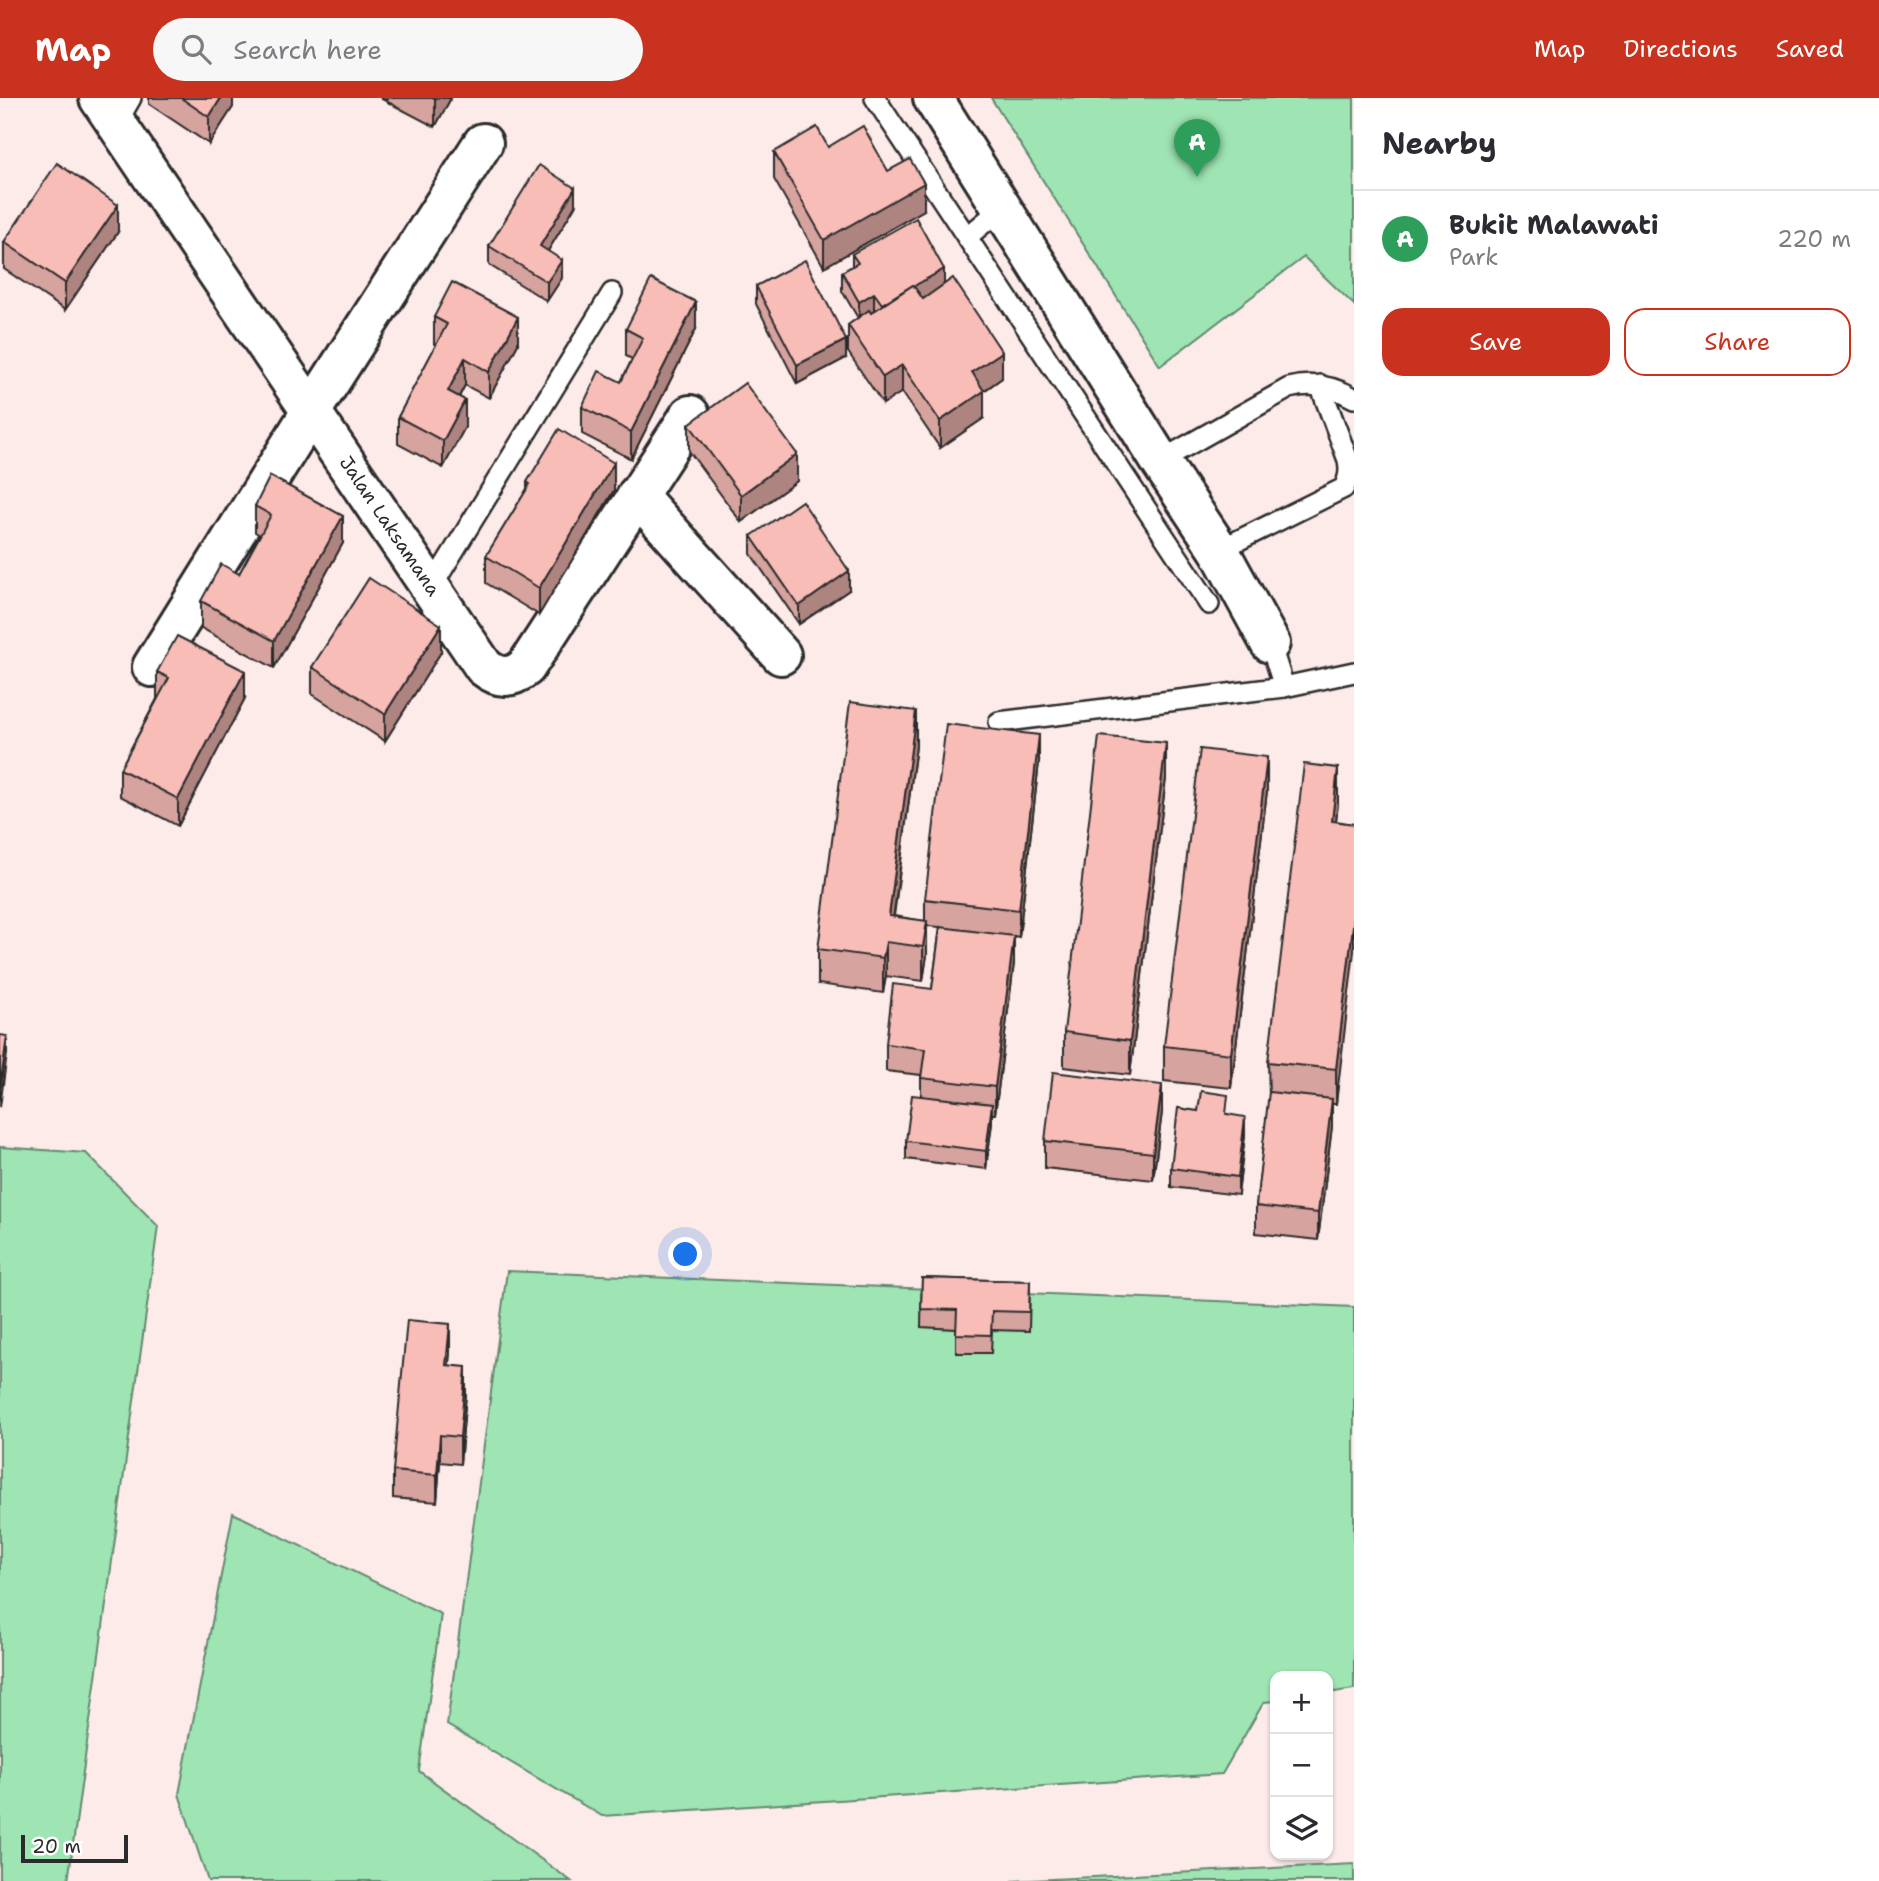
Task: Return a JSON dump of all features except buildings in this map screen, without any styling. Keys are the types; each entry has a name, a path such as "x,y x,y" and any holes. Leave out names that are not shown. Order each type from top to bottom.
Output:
{"street":[{"path":"933,98 1160,461 1219,550 1270,643"},
{"name":"Jalan Laksamana","path":"115,107 312,410 484,667 493,674 505,677 526,667 690,415"},
{"path":"152,667 483,143"},
{"path":"637,495 781,655"}],"lane":[{"path":"875,98 1209,604"},
{"path":"967,237 1002,208"},
{"path":"431,588 612,293"},
{"path":"1160,461 1289,388 1303,384 1320,385 1342,391 1354,398"},
{"path":"1219,550 1343,488 1349,479 1348,460 1320,385"},
{"path":"1270,643 1284,687"},
{"path":"999,722 1284,687 1354,672"}],"green space":[{"path":"991,98 1354,98 1354,305 1304,257 1160,366"},
{"path":"0,1147 86,1153 158,1226 68,1881 0,1881"},
{"path":"507,1271 1354,1307 1354,1689 1333,1692 1333,1671 1270,1671 1270,1701 1264,1702 1222,1774 602,1816 447,1725"},
{"path":"233,1513 441,1614 419,1771 571,1881 208,1881 179,1794"},
{"path":"1354,1864 1354,1881 1012,1881"}],"place":[{"name":"Bukit Malawati","path":"1197,177"}]}
